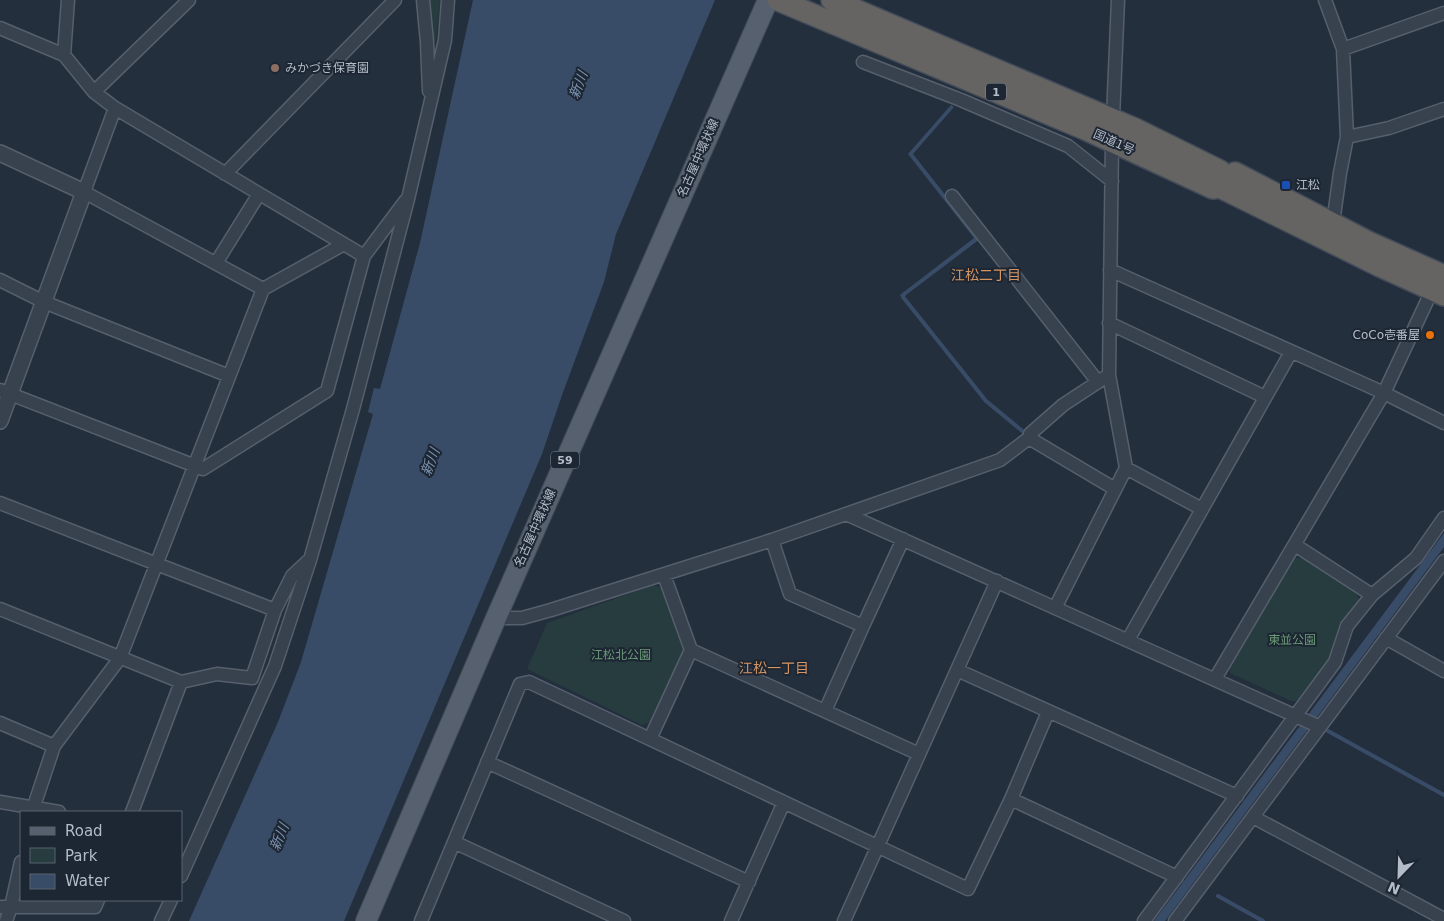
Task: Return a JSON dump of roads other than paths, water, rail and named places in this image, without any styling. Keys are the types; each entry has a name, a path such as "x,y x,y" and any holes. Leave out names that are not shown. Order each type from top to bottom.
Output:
{"highway":[{"name":"国道1号","path":"778,0 1112,141 1217,179"},
{"name":"国道1号","path":"832,0 1113,120 1217,179 1220,187 1382,262 1444,287"},
{"name":"1","path":"1438,302 1308,241 1217,193 1217,179 1227,170 1368,242 1444,276"},
{"name":"国道1号","path":"1382,262 1438,302"}],"main road":[{"name":"名古屋中環状線","path":"366,921 496,618 768,0"}],"street":[{"path":"64,55 68,0"},
{"path":"94,92 189,0"},
{"path":"224,174 395,0"},
{"path":"423,0 427,42 429,108"},
{"path":"182,874 276,666 310,560 353,408 408,199 444,40 448,0"},
{"path":"1055,608 1126,468 1103,378 1109,323 1112,141 1118,0"},
{"path":"1325,0 1342,49 1347,136 1332,223"},
{"path":"1342,49 1444,13"},
{"path":"0,28 64,55 94,92 115,108 364,256"},
{"path":"863,62 961,100 1068,146 1112,182"},
{"path":"0,421 5,393 44,302 115,108"},
{"path":"1347,136 1389,128 1444,108"},
{"path":"0,153 84,192 263,289"},
{"path":"216,263 259,194"},
{"path":"952,196 1103,378"},
{"path":"5,393 203,469 327,391 364,256 399,208 408,199"},
{"path":"33,810 54,746 120,658 263,289 344,244"},
{"path":"1110,270 1384,393 1444,423"},
{"path":"0,280 44,302 229,376"},
{"path":"1215,679 1438,302"},
{"path":"1109,323 1265,398"},
{"path":"1128,640 1291,352"},
{"path":"496,618 522,618 574,604 772,540 1000,460 1029,438 1030,434 1063,405 1103,378"},
{"path":"1029,438 1115,489"},
{"path":"1126,468 1202,509"},
{"path":"0,503 275,610"},
{"path":"846,514 1317,725"},
{"path":"1144,921 1237,796 1299,717 1335,662 1347,626 1372,595 1416,558 1444,518"},
{"path":"825,711 903,539"},
{"path":"772,540 790,594 864,626"},
{"path":"1294,545 1372,595"},
{"path":"0,609 181,682 217,674 252,678 275,610 292,576 310,560"},
{"path":"1175,921 1253,817 1317,725 1444,561"},
{"path":"650,739 691,650 664,575"},
{"path":"844,921 997,581"},
{"path":"1386,638 1444,670"},
{"path":"691,650 919,754"},
{"path":"957,670 1237,796"},
{"path":"132,811 181,682"},
{"path":"421,921 520,684 529,682 968,889 1011,799 1048,712"},
{"path":"0,723 54,746"},
{"path":"487,762 749,882"},
{"path":"1011,799 1177,877"},
{"path":"0,802 33,810 46,811"},
{"path":"731,921 784,802"},
{"path":"1253,817 1444,918"},
{"path":"454,842 624,921"},
{"path":"6,921 6,907 20,865"},
{"path":"6,907 95,907 98,901"},
{"path":"161,921 171,901"}],"water":[{"name":"新川","path":"473,0 715,0 616,234 604,282 542,454 344,921 189,921 278,722 301,662 373,414 368,412 374,388 380,389 420,243"},
{"path":"951,105 954,107 913,154 980,239 902,298 900,295 974,238 908,154"},
{"path":"1444,533 1444,547 1165,921 1154,921"}],"waterway":[{"path":"904,294 903,297 986,401 1026,434"},
{"path":"1328,731 1444,795"},
{"path":"1218,896 1263,921"}],"place":[{"name":"みかづき保育園","path":"275,68"},
{"name":"江松","path":"1286,185"},
{"name":"CoCo壱番屋","path":"1430,335"}],"district":[{"name":"江松二丁目","path":"986,275"},
{"name":"江松一丁目","path":"774,668"}],"park label":[{"name":"東並公園","path":"1292,640"},
{"name":"江松北公園","path":"621,655"}]}
